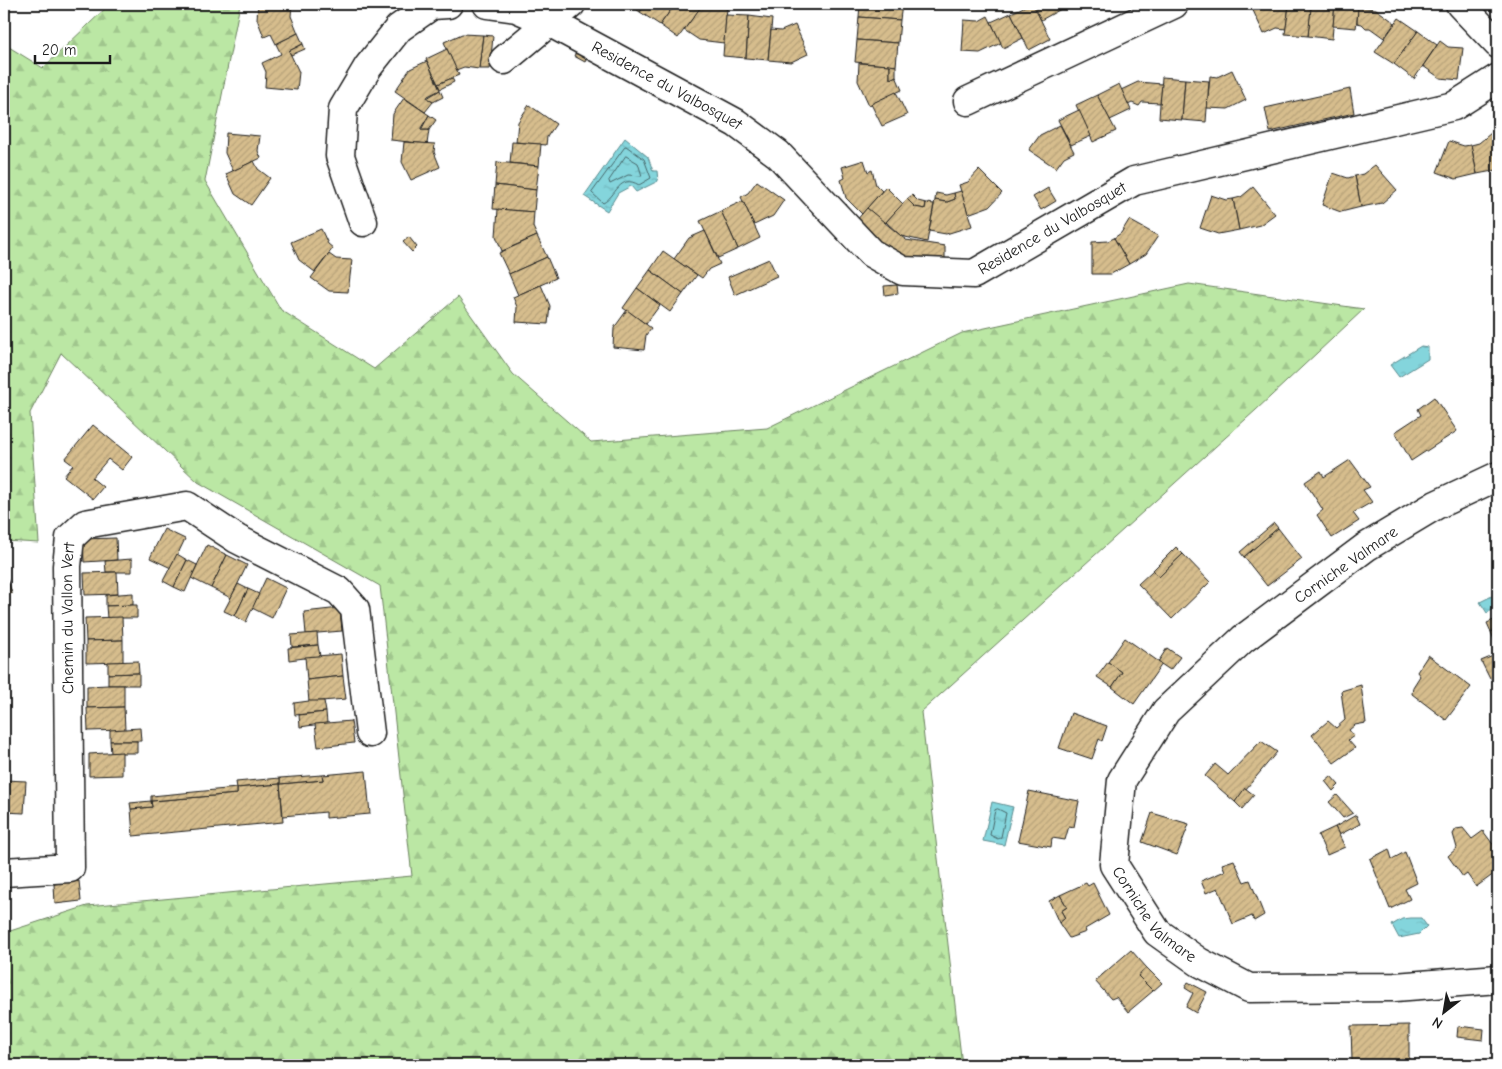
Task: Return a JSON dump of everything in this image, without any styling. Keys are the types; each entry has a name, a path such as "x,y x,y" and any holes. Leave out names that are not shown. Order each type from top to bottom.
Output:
{"street":[{"path":"363,222 340,156 343,109 368,68 399,28 432,5 448,4"},
{"name":"Residence du Valbosquet","path":"487,4 516,8 551,23 736,123 778,154 871,253 903,272 974,274 1134,182 1454,106 1498,78"},
{"path":"504,60 572,4"},
{"path":"968,101 1174,4"},
{"path":"1460,4 1498,44"},
{"name":"Corniche Valmare","path":"1498,476 1436,505 1366,547 1243,639 1166,711 1122,780 1114,865 1157,932 1198,962 1249,988 1395,987 1498,979"},
{"name":"Chemin du Vallon Vert","path":"4,872 70,868 67,566 70,538 85,524 187,506 237,539 339,592 355,609 370,733"}],"green space":[{"path":"110,4 240,4 205,181 281,310 374,369 458,297 513,374 591,442 767,428 962,333 1189,284 1364,309 1256,410 921,712 962,1065 4,1065 4,933 87,906 412,876 380,586 198,482 61,353 30,413 39,543 4,541 4,44 43,68"}],"water":[{"path":"625,138 648,157 653,171 657,171 658,181 636,192 631,186 618,193 607,211 584,196"},
{"path":"1421,346 1428,347 1428,359 1399,377 1390,365"},
{"path":"1498,593 1498,607 1487,613 1480,602"},
{"path":"992,802 1013,807 1004,845 983,841"},
{"path":"1421,918 1427,926 1419,934 1399,938 1392,925 1402,919"}],"building":[{"path":"258,4 292,4 291,16 298,33 276,44 271,34 264,37 257,19"},
{"path":"629,4 646,4 640,12"},
{"path":"646,4 675,4 660,25 640,12"},
{"path":"675,4 702,6 678,38 660,25"},
{"path":"703,4 727,8 724,43 699,40 684,30"},
{"path":"860,4 902,4 900,20 859,17"},
{"path":"1033,4 1050,39 1029,50 1011,13"},
{"path":"1033,4 1065,4 1061,9 1041,20"},
{"path":"1250,4 1289,4 1286,29 1277,28 1264,34"},
{"path":"1311,4 1335,4 1332,39 1308,36"},
{"path":"1335,4 1359,4 1356,28 1333,26"},
{"path":"1289,6 1311,8 1308,36 1285,34"},
{"path":"1358,7 1376,9 1395,23 1384,38 1370,28 1357,23"},
{"path":"1011,13 1023,38 1003,48 991,22"},
{"path":"726,15 749,16 746,58 723,56"},
{"path":"749,16 772,19 768,60 746,58"},
{"path":"988,16 1001,43 980,53 962,52 964,20 979,21"},
{"path":"859,17 900,20 898,43 857,40"},
{"path":"1399,18 1418,31 1394,64 1375,52"},
{"path":"795,25 808,54 791,62 768,60 771,30 781,31"},
{"path":"1418,31 1437,45 1414,79 1394,64"},
{"path":"298,33 303,44 289,51 299,72 297,90 265,87 266,72 262,63 281,54 276,44"},
{"path":"462,34 483,35 479,69 464,67 456,70 444,42"},
{"path":"483,35 493,36 490,69 479,69"},
{"path":"857,40 898,43 896,66 855,62"},
{"path":"1440,41 1448,47 1463,48 1459,80 1440,78 1423,66"},
{"path":"303,44 305,49 291,55 289,51"},
{"path":"578,48 589,55 585,62 574,56"},
{"path":"447,49 459,75 438,84 426,59"},
{"path":"427,61 440,90 428,96 427,98 433,102 425,112 395,91 410,69"},
{"path":"859,63 890,65 890,79 896,76 902,90 869,105 858,81"},
{"path":"890,65 896,66 896,76 890,79"},
{"path":"1232,70 1246,100 1228,109 1207,108 1210,76 1217,77"},
{"path":"1162,77 1185,79 1182,120 1159,118"},
{"path":"452,78 454,82 440,89 438,84"},
{"path":"1185,79 1209,81 1206,122 1182,120"},
{"path":"1138,82 1162,84 1160,103 1142,102 1139,106 1132,103 1128,105 1121,90"},
{"path":"1119,84 1131,110 1110,120 1097,95"},
{"path":"1350,89 1354,113 1270,132 1265,108"},
{"path":"440,90 443,97 433,102 427,98"},
{"path":"896,92 907,115 882,126 871,104"},
{"path":"1097,95 1116,131 1093,142 1076,105"},
{"path":"404,98 429,115 421,128 421,130 429,130 427,144 391,140 393,114"},
{"path":"529,105 556,124 547,137 546,145 516,142 518,122"},
{"path":"1079,110 1091,136 1071,145 1058,120"},
{"path":"429,115 436,120 429,130 421,130"},
{"path":"1060,125 1074,152 1064,157 1056,168 1029,150 1040,135"},
{"path":"226,133 260,136 258,151 261,158 233,171 225,153"},
{"path":"1491,133 1498,141 1498,170 1477,174 1471,145 1479,143"},
{"path":"1449,141 1464,146 1471,145 1477,174 1456,179 1437,172"},
{"path":"404,142 435,144 434,152 440,167 411,180 402,162"},
{"path":"512,142 541,144 539,166 510,163"},
{"path":"864,160 868,172 872,170 876,185 882,191 862,214 846,198 841,180 845,178 842,167"},
{"path":"254,161 258,169 270,178 251,205 235,194 226,174"},
{"path":"497,162 539,166 536,190 495,185"},
{"path":"1375,165 1397,190 1382,203 1361,207 1355,176 1363,174"},
{"path":"979,170 1002,193 990,206 968,214 959,185 968,182"},
{"path":"1333,173 1348,178 1355,176 1361,207 1341,212 1322,205"},
{"path":"757,181 784,200 773,216 754,225 741,197 748,193"},
{"path":"495,185 536,190 534,212 493,209"},
{"path":"886,187 903,204 884,224 867,208"},
{"path":"1253,187 1275,214 1260,225 1239,230 1233,199 1241,197"},
{"path":"1048,188 1056,201 1041,210 1033,197"},
{"path":"961,191 972,226 946,234 929,231 935,200 947,202 955,199 954,193"},
{"path":"936,193 946,195 954,193 955,199 947,202 935,200"},
{"path":"912,195 918,201 926,203 925,209 915,207 907,199"},
{"path":"1211,195 1226,200 1233,199 1239,230 1218,234 1200,228"},
{"path":"907,199 915,207 925,209 926,203 934,204 927,242 901,236 886,222"},
{"path":"743,201 760,238 738,249 721,211"},
{"path":"867,208 906,240 945,246 945,265 899,258 881,246 856,221"},
{"path":"498,209 534,212 533,227 537,236 502,251 496,236"},
{"path":"721,211 738,249 718,258 700,221"},
{"path":"1129,220 1158,236 1146,254 1129,264 1114,238 1121,233"},
{"path":"321,229 328,244 333,248 315,272 299,260 291,242"},
{"path":"705,231 720,264 709,269 702,278 674,259 689,238"},
{"path":"537,236 547,257 509,274 499,253"},
{"path":"409,237 417,247 412,252 403,242"},
{"path":"1114,238 1129,264 1111,274 1092,274 1092,242 1108,241"},
{"path":"663,251 697,275 683,294 650,270"},
{"path":"329,254 336,259 352,260 348,292 329,291 311,278"},
{"path":"547,257 556,278 518,295 509,274"},
{"path":"769,259 777,276 735,295 728,277"},
{"path":"650,270 683,294 670,312 637,288"},
{"path":"541,285 550,306 548,324 516,322 517,307 513,297"},
{"path":"897,285 898,293 885,295 884,286"},
{"path":"637,288 660,305 646,324 623,308"},
{"path":"627,310 651,328 646,335 644,350 613,347 614,328"},
{"path":"1434,397 1457,431 1411,461 1395,432 1421,415 1418,409"},
{"path":"93,425 132,457 122,470 108,459 92,478 103,487 93,499 64,476 73,465 65,459"},
{"path":"1350,460 1370,487 1363,490 1372,502 1353,513 1359,521 1332,538 1317,515 1323,510 1305,482 1321,471 1324,477"},
{"path":"1274,523 1278,528 1244,557 1240,552"},
{"path":"1278,528 1302,559 1267,586 1244,557"},
{"path":"164,529 185,539 171,568 150,558"},
{"path":"116,538 117,560 84,562 83,539"},
{"path":"207,545 227,555 211,588 191,578"},
{"path":"1176,547 1183,554 1159,577 1153,570"},
{"path":"177,554 187,560 174,587 163,581"},
{"path":"1183,554 1210,582 1172,619 1138,584 1153,570 1159,577"},
{"path":"227,555 247,565 231,598 211,588"},
{"path":"132,559 132,572 106,572 105,561"},
{"path":"187,560 197,565 185,592 174,587"},
{"path":"4,570 12,593 4,596"},
{"path":"117,572 118,594 85,595 84,573"},
{"path":"266,578 286,588 272,618 252,608"},
{"path":"238,584 248,589 235,616 224,611"},
{"path":"248,589 259,594 246,622 235,616"},
{"path":"133,593 133,605 106,606 106,595"},
{"path":"137,605 137,618 107,618 106,606"},
{"path":"340,608 342,631 306,634 304,612"},
{"path":"122,617 123,640 86,641 85,618"},
{"path":"1498,618 1498,629 1491,632 1487,623"},
{"path":"1498,629 1498,650 1491,632"},
{"path":"317,633 318,645 292,647 291,635"},
{"path":"1125,638 1162,664 1134,704 1112,687 1122,672 1108,662"},
{"path":"123,640 123,662 86,663 86,641"},
{"path":"318,645 320,656 289,660 288,648"},
{"path":"1167,648 1180,657 1170,670 1158,662"},
{"path":"341,654 343,676 307,680 305,657"},
{"path":"1498,654 1498,675 1490,679 1481,661"},
{"path":"1428,655 1471,687 1446,720 1412,694 1413,687 1420,676 1417,672"},
{"path":"138,661 139,673 108,674 108,662"},
{"path":"1108,662 1122,672 1112,687 1097,677"},
{"path":"139,673 139,685 108,685 108,674"},
{"path":"343,676 346,699 309,702 307,680"},
{"path":"124,685 124,707 87,708 87,686"},
{"path":"1361,685 1366,723 1355,725 1349,730 1354,736 1348,740 1355,748 1334,763 1312,735 1328,721 1336,728 1345,720 1341,691"},
{"path":"324,701 326,712 295,715 294,703"},
{"path":"124,707 125,730 88,731 87,708"},
{"path":"326,712 327,723 300,727 299,715"},
{"path":"1071,713 1107,726 1102,741 1099,739 1092,759 1059,748"},
{"path":"351,721 354,743 318,747 315,724"},
{"path":"140,728 141,741 110,741 110,730"},
{"path":"110,741 137,741 137,753 111,753"},
{"path":"1261,741 1277,752 1235,802 1205,776 1215,764 1228,775"},
{"path":"122,752 122,775 89,776 89,754"},
{"path":"366,771 370,814 326,818 326,812 283,816 280,784 323,780 322,775"},
{"path":"322,775 323,780 280,784 280,778"},
{"path":"1331,776 1339,785 1333,791 1325,781"},
{"path":"280,778 280,784 237,788 236,782"},
{"path":"4,780 26,781 24,813 4,812"},
{"path":"280,784 283,822 133,836 131,809 152,807 151,801 237,794 237,788"},
{"path":"237,788 237,794 151,801 151,796"},
{"path":"1245,788 1254,795 1242,809 1235,802"},
{"path":"1029,791 1079,801 1074,827 1069,826 1065,840 1052,838 1051,847 1018,841"},
{"path":"1337,795 1353,813 1343,818 1329,802"},
{"path":"151,801 152,807 131,809 130,803"},
{"path":"4,812 11,812 10,818 4,818"},
{"path":"1152,813 1189,824 1177,855 1142,842"},
{"path":"1356,815 1360,824 1339,835 1335,827"},
{"path":"1335,827 1345,847 1327,855 1318,835"},
{"path":"1463,828 1472,839 1483,831 1498,851 1495,856 1498,862 1498,871 1476,887 1467,874 1463,877 1448,856 1457,848 1453,834 1456,829"},
{"path":"1389,849 1392,859 1405,852 1417,883 1405,889 1410,899 1390,909 1370,859"},
{"path":"1234,860 1244,882 1250,880 1264,915 1254,921 1252,916 1233,924 1218,888 1206,893 1201,881 1225,871 1222,864"},
{"path":"79,881 81,901 55,904 54,884"},
{"path":"1086,883 1088,886 1093,883 1109,915 1085,929 1086,932 1069,938 1059,923 1065,918 1061,911 1067,907 1060,895"},
{"path":"1060,895 1067,907 1061,911 1065,918 1059,923 1049,901"},
{"path":"1131,950 1146,967 1138,976 1153,991 1128,1012 1116,997 1111,999 1095,981"},
{"path":"1146,967 1162,983 1153,991 1138,976"},
{"path":"1188,982 1207,992 1196,1013 1186,1007 1193,993 1185,988"},
{"path":"1409,1025 1409,1060 1352,1061 1351,1026"},
{"path":"1458,1026 1484,1029 1483,1040 1457,1037"}]}
